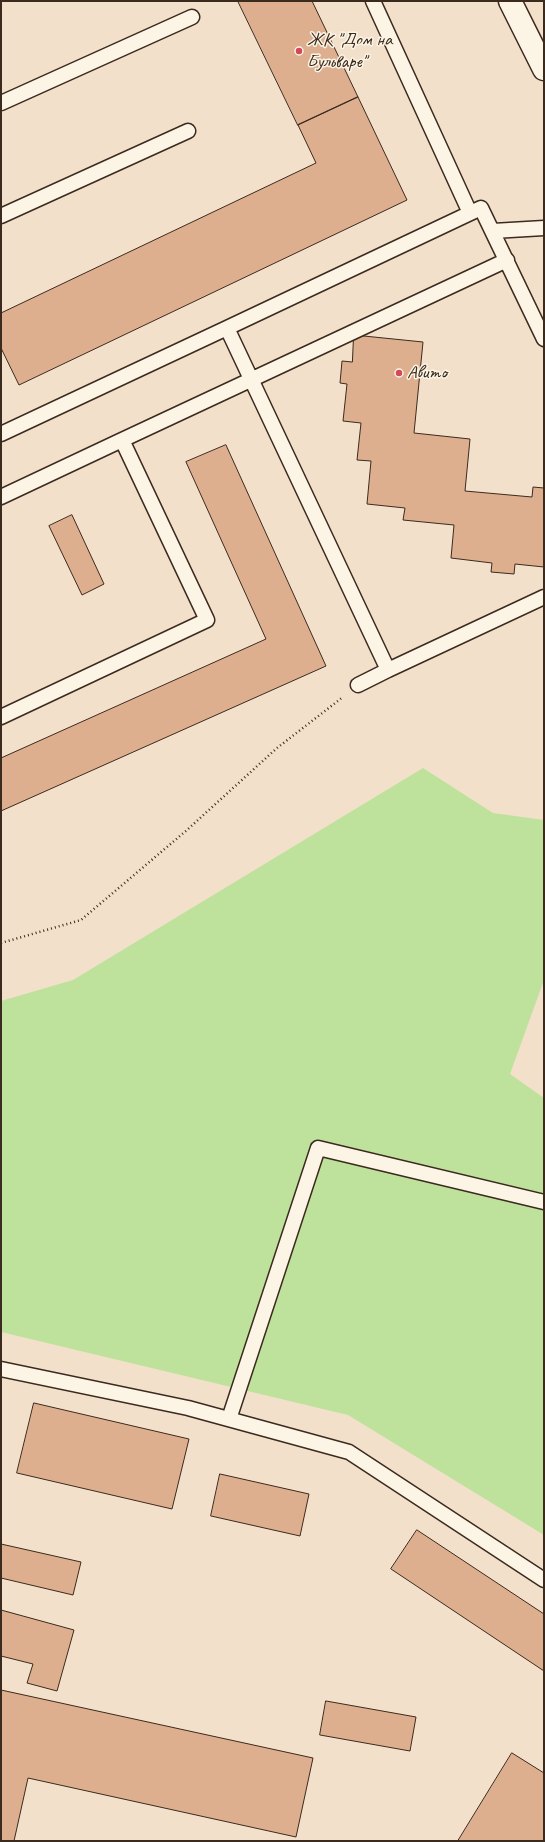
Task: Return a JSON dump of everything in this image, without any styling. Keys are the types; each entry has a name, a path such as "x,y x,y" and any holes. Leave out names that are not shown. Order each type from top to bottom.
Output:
{"street":[{"path":"510,1 544,69"}],"lane":[{"path":"373,1 470,213"},
{"path":"1,103 192,17"},
{"path":"1,216 188,131"},
{"path":"1,434 481,208 544,339"},
{"path":"493,231 544,228"},
{"path":"1,497 507,260"},
{"path":"227,328 388,670"},
{"path":"1,716 207,620 122,440"},
{"path":"358,685 544,598"},
{"path":"229,1419 318,1148 544,1202"},
{"path":"1,1368 188,1408 349,1452 544,1580"}],"path":[{"path":"1,943 81,920 187,830 277,748 358,685"}],"green space":[{"path":"423,768 493,813 544,820 544,980 510,1074 544,1098 544,1535 348,1415 1,1332 1,1001 73,980"}],"building":[{"name":"ЖК \"Дом на Бульваре\"","path":"238,1 312,1 358,97 298,125"},
{"path":"358,97 407,200 19,385 1,348 1,313 316,163 298,125"},
{"path":"354,335 423,342 414,433 470,439 465,491 532,497 533,487 544,488 544,567 515,564 514,574 491,572 492,563 451,558 454,525 403,520 405,508 367,504 371,461 357,460 361,423 343,421 347,384 340,383 342,361 352,362"},
{"path":"226,445 326,666 1,811 1,758 266,639 186,462"},
{"path":"72,515 104,584 82,595 49,526"},
{"path":"34,1403 189,1439 172,1509 17,1473"},
{"path":"220,1474 309,1494 300,1536 211,1516"},
{"path":"417,1530 544,1614 544,1671 391,1569"},
{"path":"1,1544 81,1562 73,1595 1,1578"},
{"path":"1,1610 74,1630 57,1691 27,1683 33,1664 1,1656"},
{"path":"1,1690 313,1758 296,1837 28,1778 14,1841 1,1841"},
{"path":"326,1701 416,1717 410,1751 320,1735"},
{"path":"512,1753 544,1773 544,1841 458,1841"}],"place":[{"name":"ЖК \"Дом на Бульваре\"","path":"299,51"},
{"name":"Авито","path":"399,373"}]}
